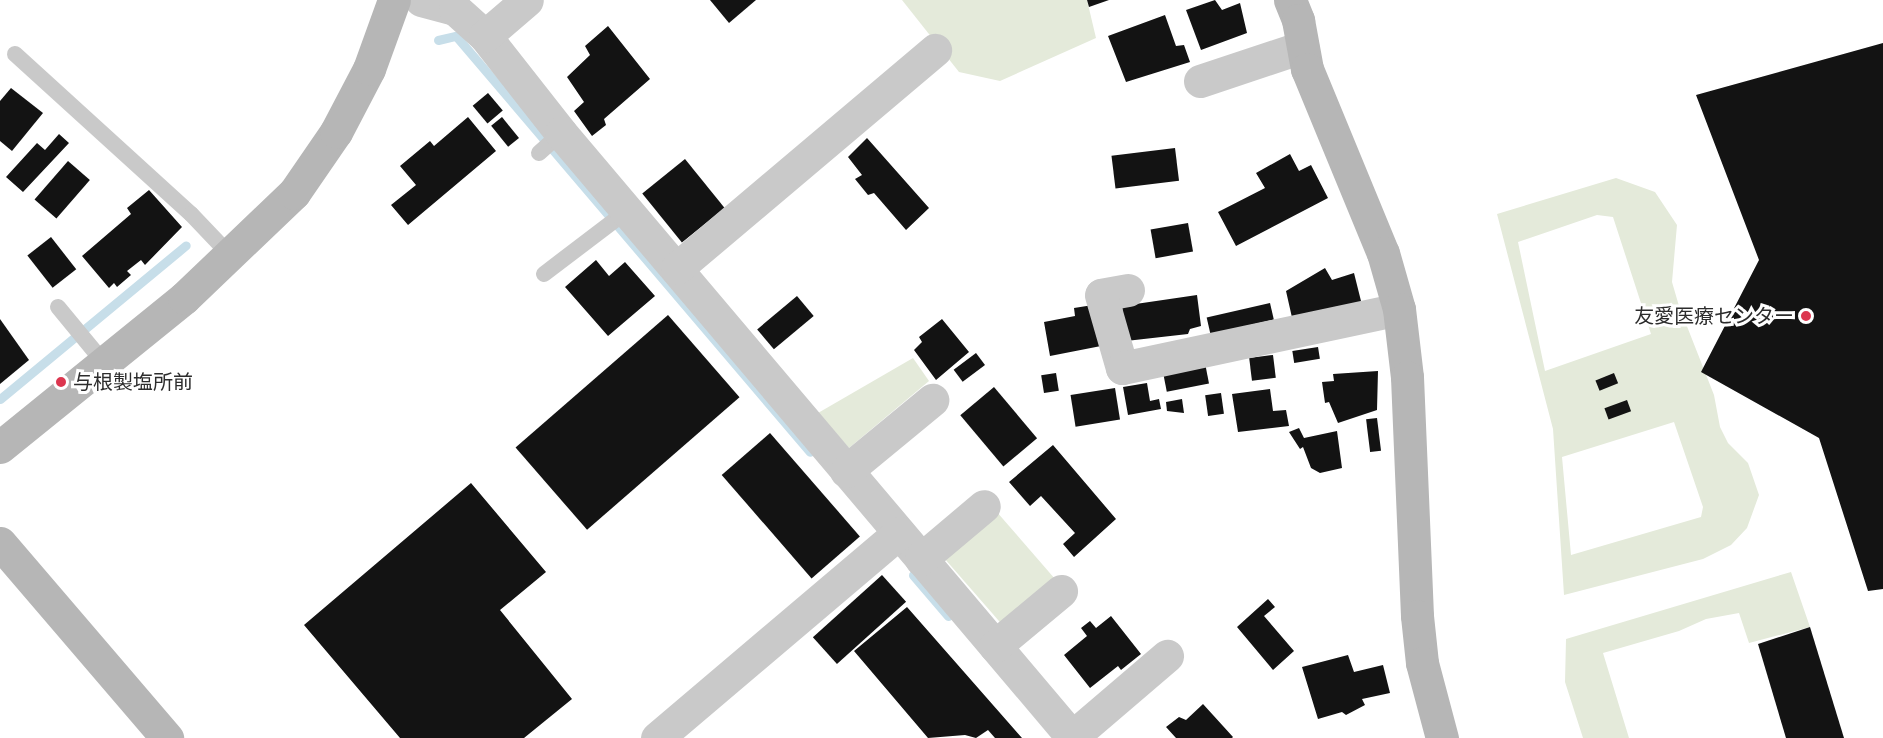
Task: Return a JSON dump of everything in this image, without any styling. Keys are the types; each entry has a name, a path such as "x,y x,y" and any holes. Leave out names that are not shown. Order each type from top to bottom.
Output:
{"street":[{"path":"0,447 98,356 231,256 294,193 336,132 369,69 394,0"},
{"path":"421,0 455,9 485,36 550,143 616,218 677,268 921,560 1073,737 1167,656"},
{"path":"485,36 527,0"},
{"path":"1290,0 1307,69 1383,254 1399,309 1407,377 1417,616 1422,663 1442,738"},
{"path":"1200,81 1302,47"},
{"path":"677,268 935,50"},
{"path":"1128,290 1101,295 1122,368 1399,309"},
{"path":"846,471 932,400"},
{"path":"921,560 984,506"},
{"path":"657,738 899,533"},
{"path":"0,543 167,738"},
{"path":"995,646 1061,591"}],"lane":[{"path":"15,54 191,214 231,256"},
{"path":"544,274 616,218"},
{"path":"58,307 98,356"}],"green space":[{"path":"902,0 1087,0 1096,38 1000,81 959,72"},
{"path":"1616,178 1655,192 1677,225 1672,282 1679,306 1714,395 1720,427 1728,443 1748,463 1759,495 1747,528 1731,545 1703,559 1564,595 1553,429 1497,214","holes":["1597,215 1613,217 1651,334 1545,371 1518,242","1674,422 1703,507 1701,517 1571,555 1562,457"]},
{"path":"913,358 929,381 849,448 818,413"},
{"path":"996,511 1056,580 1003,626 943,557"},
{"path":"1791,572 1810,627 1749,643 1739,613 1706,619 1679,631 1603,653 1629,738 1583,738 1565,682 1566,639"}],"building":[{"path":"710,0 756,0 729,23"},
{"path":"1087,0 1109,0 1089,7"},
{"path":"1215,0 1222,10 1240,3 1247,33 1201,50 1186,10"},
{"path":"1165,15 1176,46 1184,45 1190,62 1126,82 1108,36"},
{"path":"608,26 650,79 604,119 606,125 592,136 574,111 584,102 567,77 590,55 585,46"},
{"name":"友愛医療センター","path":"1883,43 1883,589 1868,591 1819,438 1701,372 1759,260 1696,95"},
{"path":"11,88 43,113 12,151 0,141 0,101"},
{"path":"488,93 503,111 487,123 473,106"},
{"path":"468,117 496,151 408,225 391,205 416,185 400,166 430,141 434,146"},
{"path":"502,117 519,138 508,147 491,126"},
{"path":"59,134 69,143 23,192 6,177 37,143 45,150"},
{"path":"867,138 929,208 906,230 874,193 868,195 855,179 862,175 848,157"},
{"path":"1175,148 1179,181 1115,189 1111,156"},
{"path":"1290,154 1299,171 1311,165 1328,198 1236,246 1218,212 1265,188 1256,173"},
{"path":"685,159 725,208 682,243 642,194"},
{"path":"68,161 90,180 56,219 35,199"},
{"path":"149,190 182,227 145,265 141,260 127,271 131,275 117,287 114,283 109,288 82,256 131,214 127,208"},
{"path":"1188,223 1193,252 1156,258 1151,230"},
{"path":"51,237 76,269 53,288 27,255"},
{"path":"596,260 609,276 625,262 655,296 608,336 565,287"},
{"path":"1325,268 1332,280 1354,273 1362,305 1293,322 1286,291"},
{"path":"1197,295 1201,326 1190,329 1188,334 1126,341 1122,306"},
{"path":"797,296 814,316 774,349 757,329"},
{"path":"1270,303 1274,320 1210,334 1207,318"},
{"path":"1093,305 1101,346 1050,356 1044,322 1075,316 1074,308"},
{"path":"668,315 740,397 587,530 516,448"},
{"path":"0,319 29,360 0,384"},
{"path":"942,319 969,352 936,380 914,350 922,342 919,337"},
{"path":"1318,347 1320,359 1294,363 1292,351"},
{"path":"976,353 985,365 963,382 954,370"},
{"path":"1273,355 1276,378 1252,381 1249,358"},
{"path":"1205,363 1209,384 1167,392 1163,371"},
{"path":"1378,371 1377,410 1338,423 1329,402 1325,403 1322,382 1334,381 1333,374"},
{"path":"1056,373 1059,391 1044,393 1041,375"},
{"path":"1614,373 1618,383 1600,391 1595,380"},
{"path":"1147,383 1150,401 1159,399 1161,409 1128,415 1123,387"},
{"path":"994,387 1037,438 1003,467 960,415"},
{"path":"1115,388 1120,420 1076,427 1071,395"},
{"path":"1270,389 1273,411 1286,410 1289,426 1238,432 1232,394"},
{"path":"1221,393 1224,414 1208,416 1205,395"},
{"path":"1182,399 1184,413 1167,411 1166,402"},
{"path":"1627,400 1631,411 1609,419 1604,408"},
{"path":"1377,418 1381,451 1370,452 1366,419"},
{"path":"1299,428 1304,438 1337,431 1342,468 1320,473 1311,468 1303,447 1300,449 1289,432"},
{"path":"770,433 860,536 812,578 722,475"},
{"path":"1053,445 1116,519 1074,557 1063,544 1075,533 1041,496 1030,506 1009,482"},
{"path":"471,483 546,572 500,610 572,699 524,738 400,738 304,625"},
{"path":"882,575 906,602 837,664 813,637"},
{"path":"1268,599 1275,607 1264,616 1294,651 1273,670 1237,627"},
{"path":"907,607 1022,738 995,738 988,730 976,738 965,735 928,738 854,651"},
{"path":"1111,616 1141,654 1121,670 1118,666 1090,688 1064,655 1087,636 1081,628 1090,621 1096,628"},
{"path":"1810,627 1844,738 1786,738 1758,644"},
{"path":"1348,655 1354,672 1383,665 1390,693 1362,699 1365,705 1346,715 1342,712 1318,719 1302,667"},
{"path":"1203,704 1232,738 1176,738 1166,727 1179,717 1186,720"}],"waterway":[{"path":"438,40 456,36 810,452"},
{"path":"0,399 186,245"},
{"path":"913,575 948,616"}],"place":[{"name":"友愛医療センター","path":"1806,316"},
{"name":"与根製塩所前","path":"61,382"}]}
